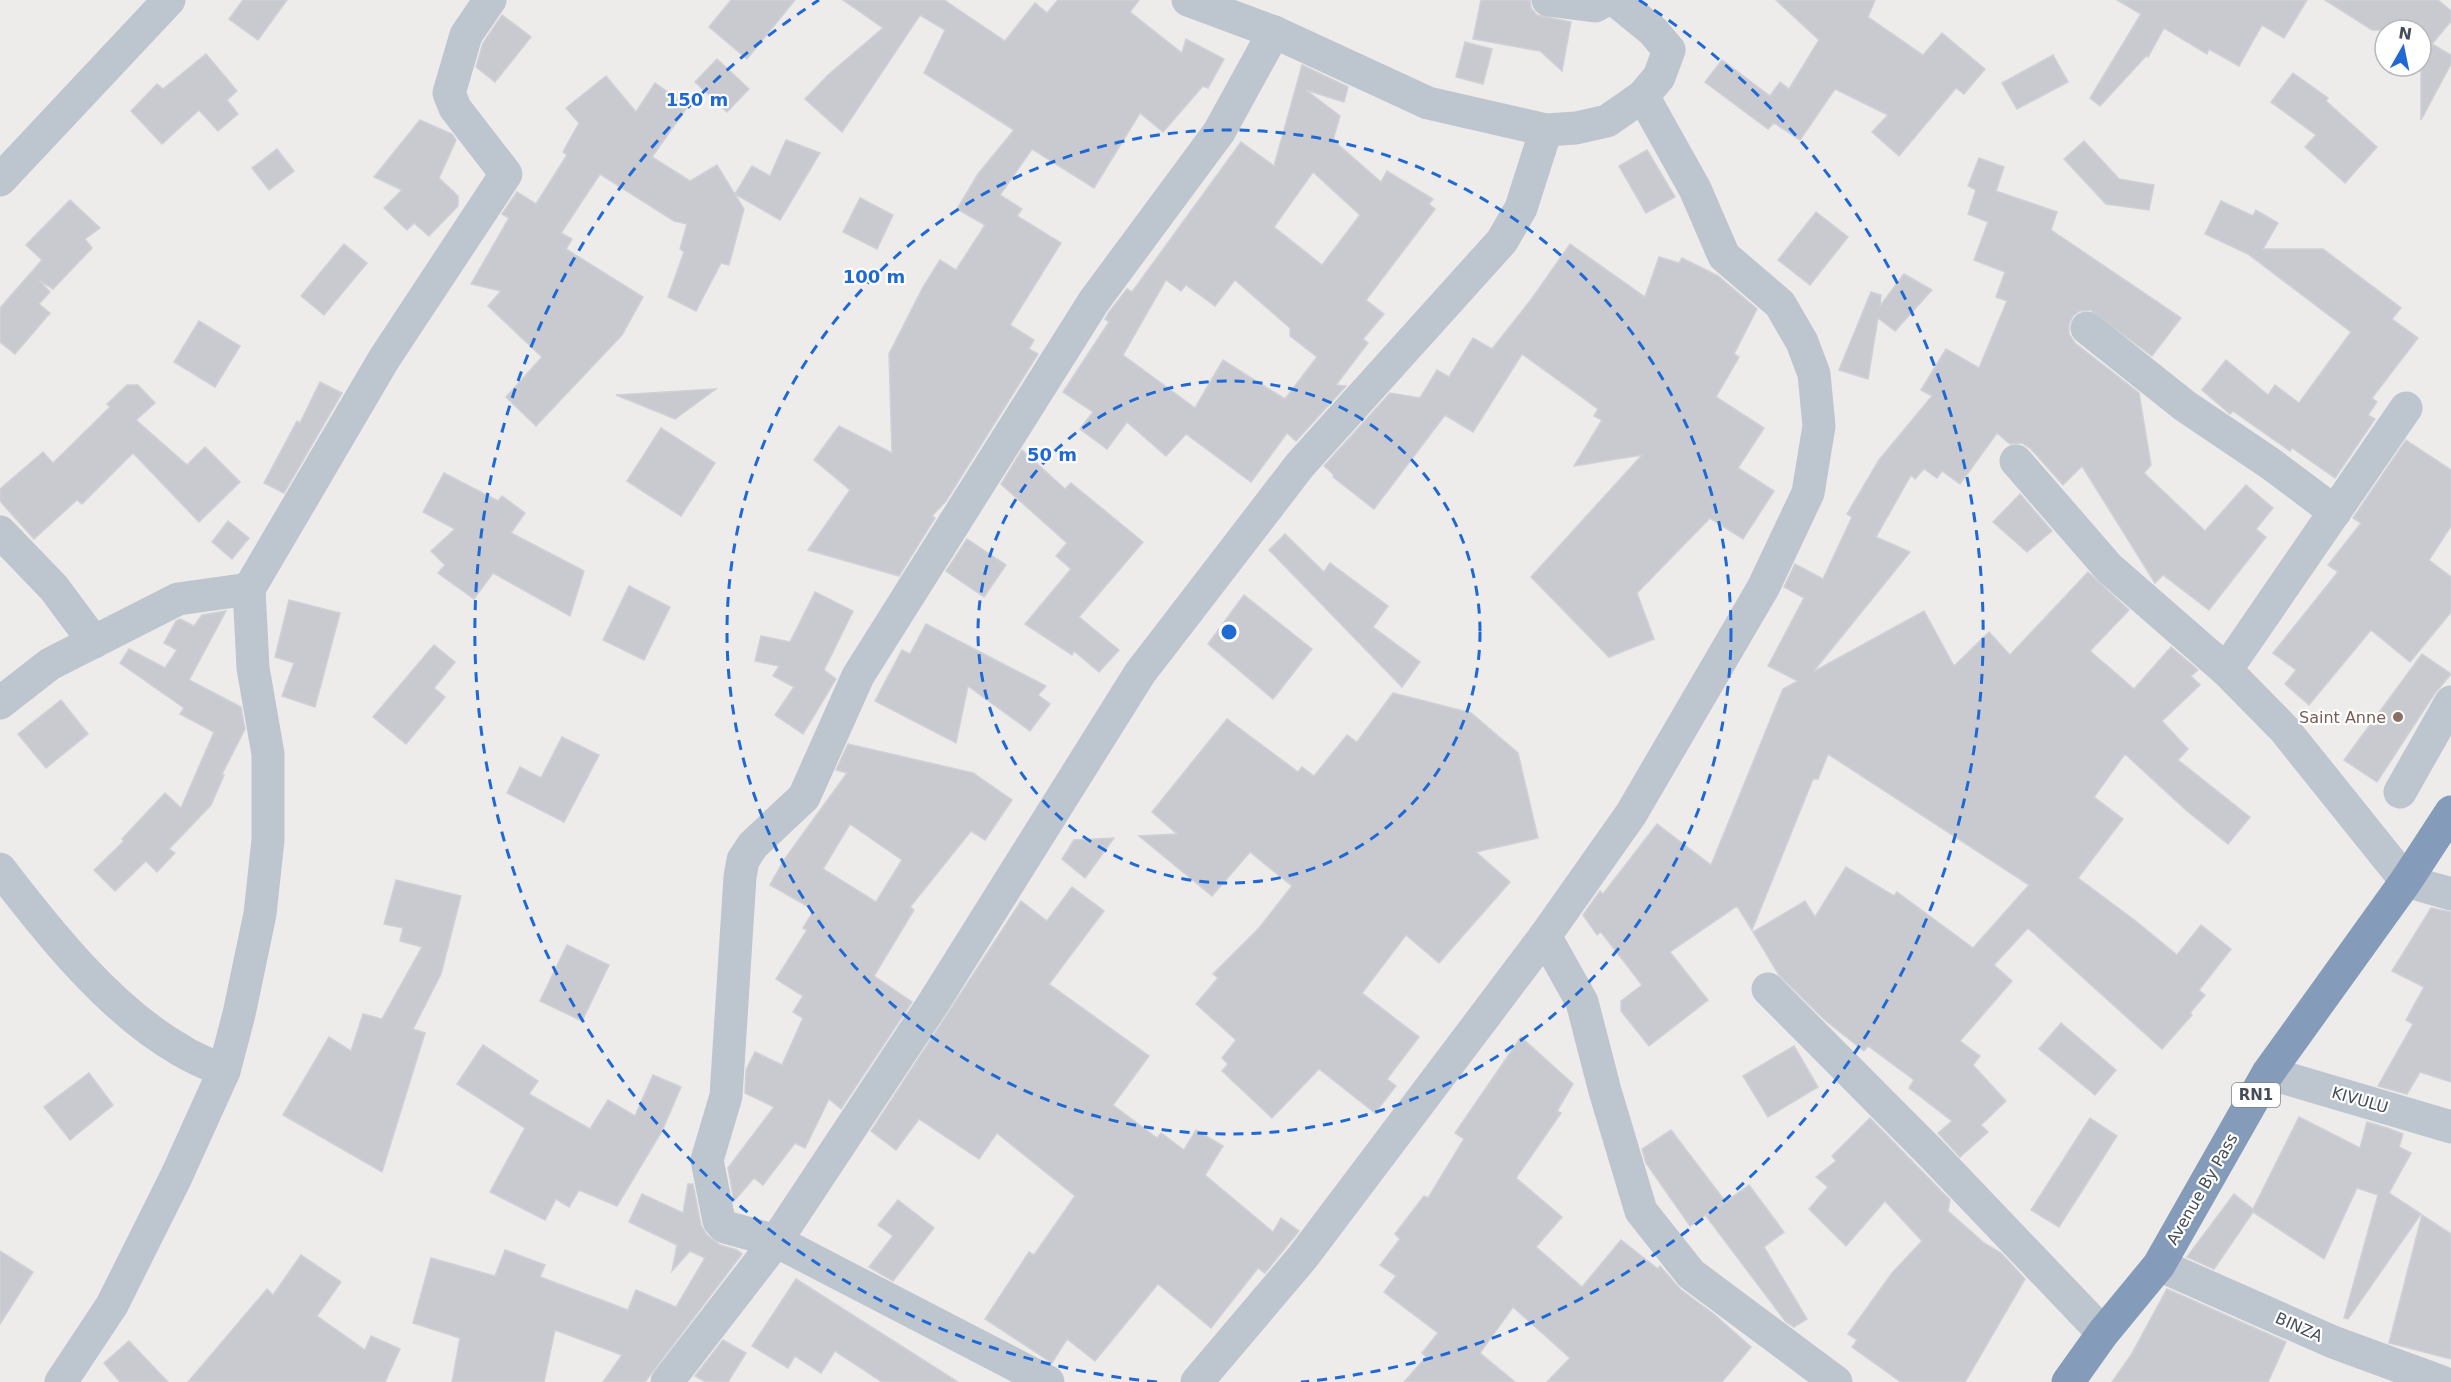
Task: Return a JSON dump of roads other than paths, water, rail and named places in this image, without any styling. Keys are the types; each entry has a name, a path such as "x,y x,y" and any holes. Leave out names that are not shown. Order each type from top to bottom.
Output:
{"highway":[{"name":"Avenue By Pass","path":"2068,1382 2103,1333 2158,1265 2268,1073 2406,882 2451,812"}],"street":[{"path":"0,180 169,0"},
{"path":"61,1382 112,1305 176,1177 224,1071 239,1014 260,914 268,840 268,753 253,668 249,589 384,358 506,174 455,108 449,93 466,35 490,0"},
{"path":"1188,0 1274,32 1428,102 1546,130 1576,128 1607,121 1643,96 1659,77 1669,50 1653,31 1615,0"},
{"path":"1548,0 1595,6 1605,0"},
{"path":"1048,1382 776,1241 724,1227 719,1221 707,1160 726,1096 743,860 753,845 804,797 858,676 1094,301 1219,132 1274,32"},
{"path":"1197,1382 1302,1258 1545,936 1631,814 1763,588 1808,493 1819,426 1814,374 1792,322 1780,304 1724,256 1695,189 1643,96"},
{"path":"667,1382 776,1241 934,1002 1140,673 1300,465 1502,241 1521,208 1546,130"},
{"path":"2086,328 2185,406 2271,464 2335,512"},
{"path":"2226,670 2406,408"},
{"path":"2016,461 2109,568 2226,670 2284,729 2406,882 2451,894"},
{"path":"0,532 54,588 94,642"},
{"path":"0,703 50,664 178,599 249,589"},
{"path":"2400,792 2451,702"},
{"path":"0,869 84,971 146,1026 181,1051 224,1071"},
{"path":"1545,936 1582,1002 1641,1211 1691,1274 1836,1382"},
{"path":"1768,989 1930,1152 2103,1333"},
{"name":"KIVULU","path":"2268,1073 2451,1127"},
{"name":"BINZA","path":"2158,1265 2334,1342 2442,1382"}],"place":[{"name":"Saint Anne","path":"2398,717"}]}
